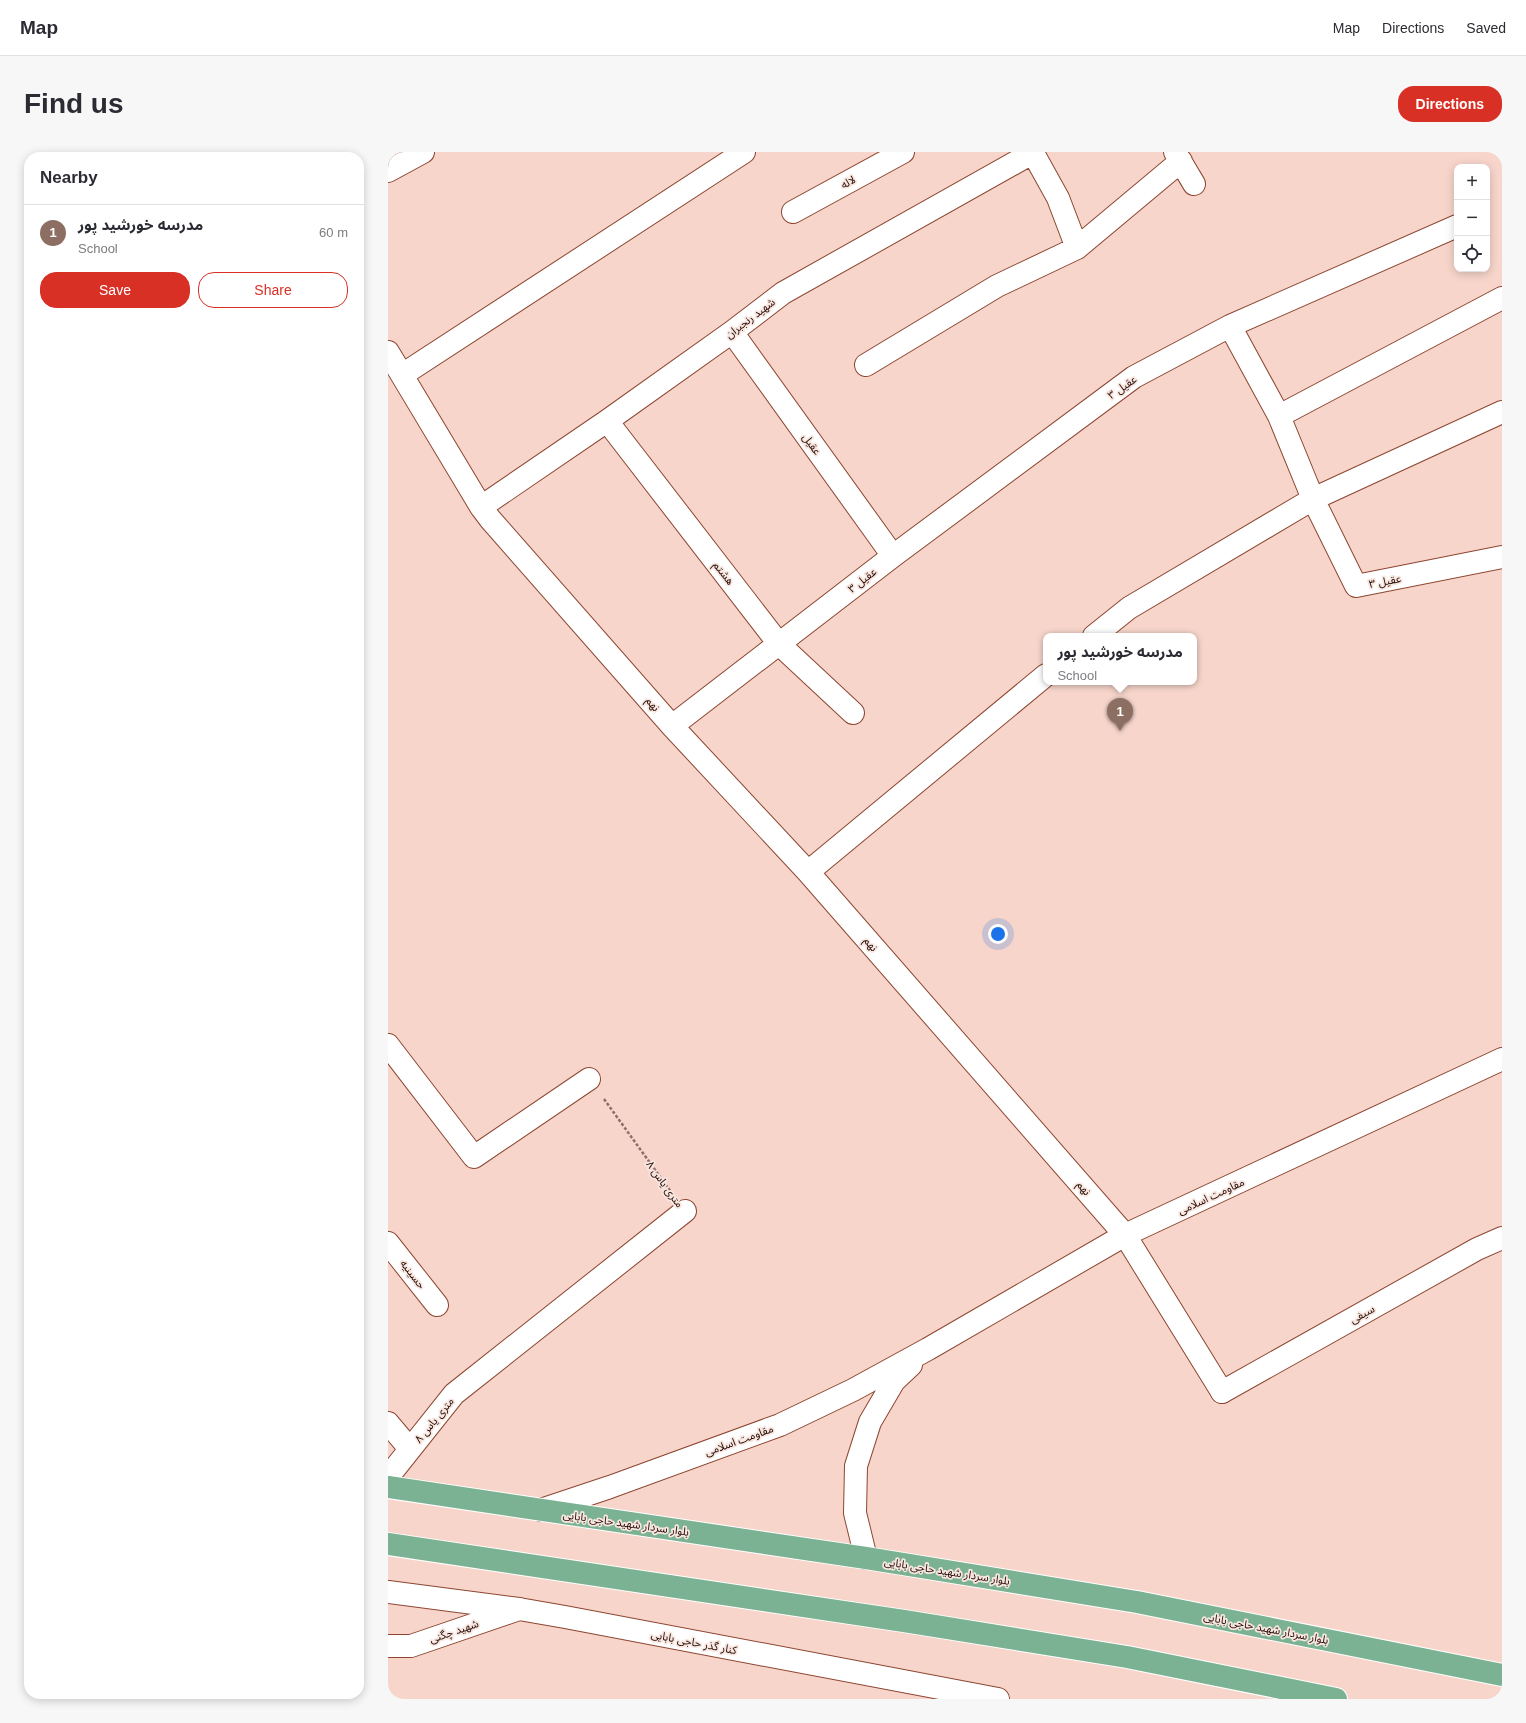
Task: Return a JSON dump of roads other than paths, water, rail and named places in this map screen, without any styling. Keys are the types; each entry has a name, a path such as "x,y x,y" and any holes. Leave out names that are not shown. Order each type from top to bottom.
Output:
{"highway":[{"name":"بلوار سردار شهید حاجی بابایی","path":"388,1487 866,1558 1137,1602 1502,1675"},
{"path":"388,1544 896,1620 1127,1657 1311,1696 1336,1699"}],"street":[{"path":"388,171 423,152"},
{"path":"402,375 744,152"},
{"name":"لاله","path":"793,212 903,152"},
{"path":"1034,152 1058,198 1077,248"},
{"name":"شهید رنجبران","path":"486,513 607,421 732,332 783,293 1034,152"},
{"path":"866,365 997,286 1077,248 1178,156 1194,184"},
{"path":"1230,326 1454,227"},
{"path":"1279,416 1502,298"},
{"name":"عقیل ۳","path":"672,726 893,556 1134,377 1230,326 1279,416 1314,499 1356,586 1502,558"},
{"name":"عقیل","path":"732,332 893,556"},
{"name":"نهم","path":"388,352 486,513 672,726 808,872 1125,1235 1222,1392"},
{"path":"1098,633 1129,608 1314,499 1502,412"},
{"name":"هشتم","path":"607,421 779,644 853,713"},
{"path":"808,872 1043,677"},
{"path":"388,1045 474,1157 590,1079"},
{"name":"مقاومت اسلامی","path":"541,1510 610,1487 780,1425 853,1390 928,1350 1125,1235 1502,1059"},
{"name":"۸ متری یاس","path":"388,1477 454,1394 684,1211"},
{"name":"سیفی","path":"1222,1392 1470,1253 1502,1238"},
{"name":"حسینیه","path":"388,1243 437,1306"},
{"name":"مقاومت اسلامی","path":"866,1558 855,1513 856,1466 858,1459 870,1422 894,1381 928,1350"},
{"path":"388,1423 410,1449"},
{"name":"کنار گذر حاجی بابایی","path":"388,1592 519,1609 998,1699"},
{"name":"شهید چگنی","path":"388,1646 411,1646 519,1609"}],"place":[{"name":"مدرسه خورشید پور","path":"1120,731"}]}
